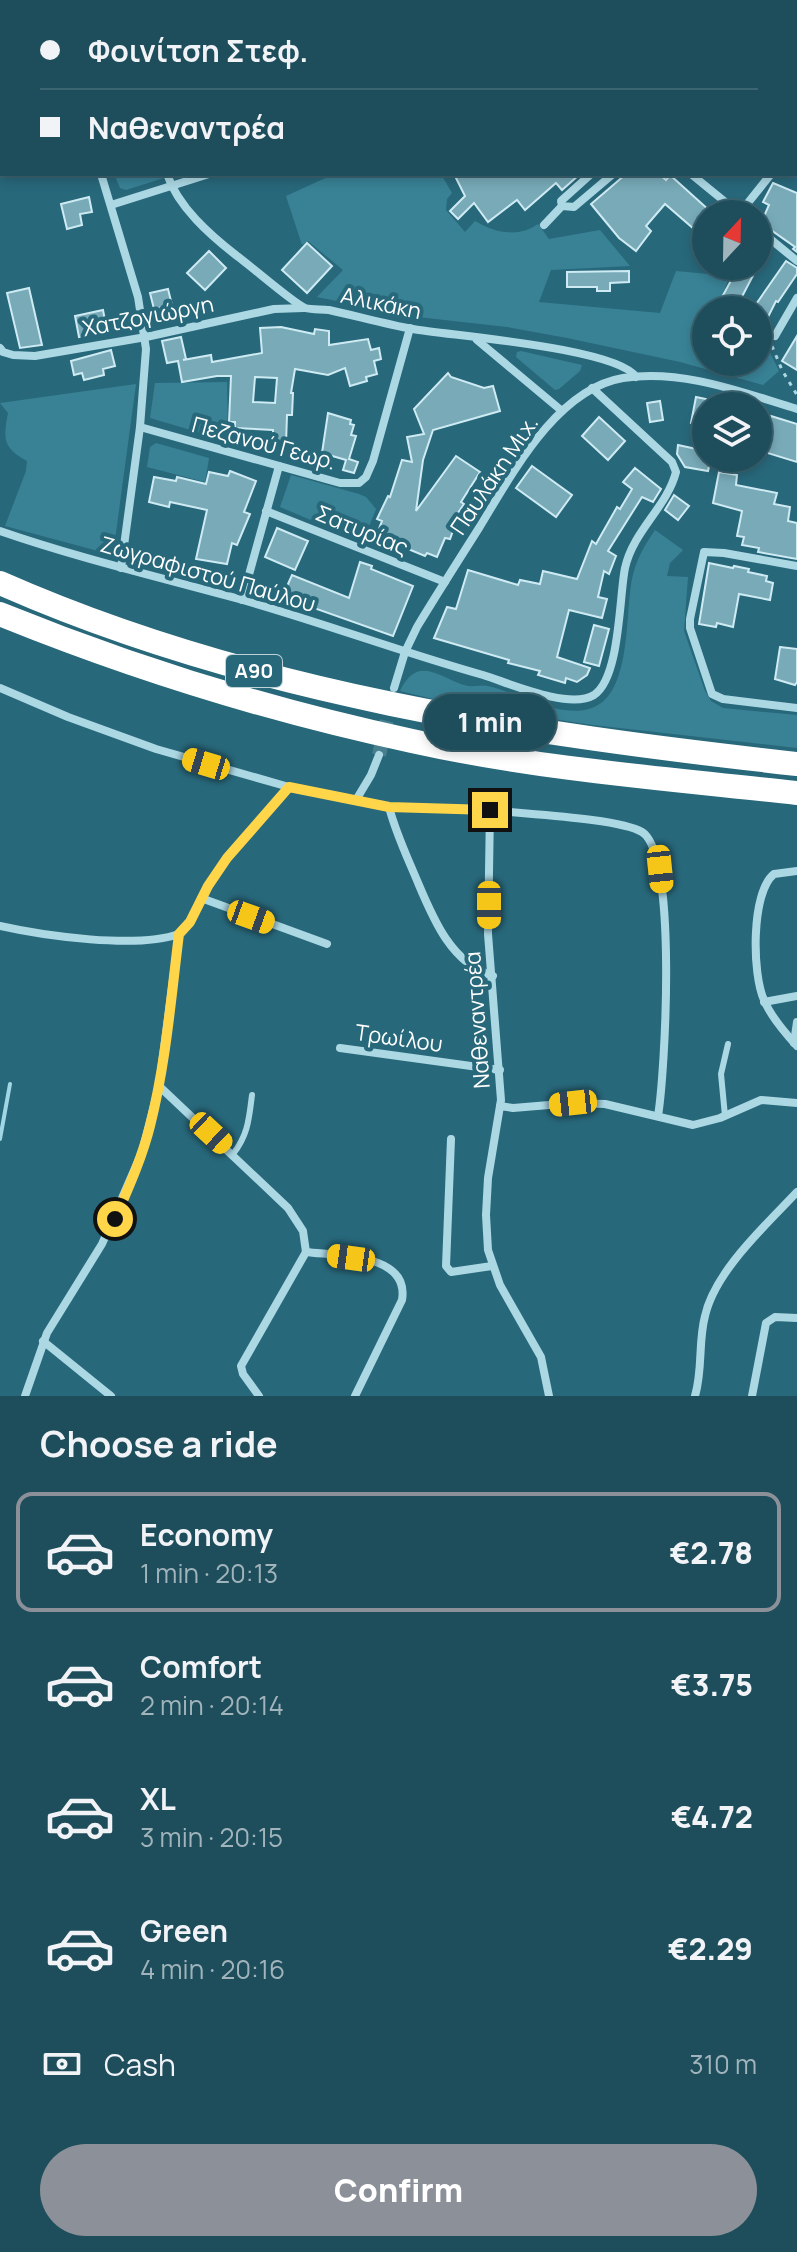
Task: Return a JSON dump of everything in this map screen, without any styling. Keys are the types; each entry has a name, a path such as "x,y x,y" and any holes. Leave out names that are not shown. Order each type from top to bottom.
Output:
{"highway":[{"name":"Α90","path":"0,583 169,645 352,696 569,736 797,764"},
{"name":"Α90","path":"0,614 103,653 281,710 413,742 606,772 797,793"}],"street":[{"path":"102,176 138,297 146,337 146,376 121,568"},
{"path":"168,176 171,186 214,237 305,308"},
{"path":"111,205 203,176"},
{"path":"544,225 562,206 564,196 589,176"},
{"path":"562,206 574,207 611,176"},
{"path":"693,176 723,200"},
{"path":"751,200 769,176"},
{"path":"772,240 797,261"},
{"path":"775,336 797,298"},
{"name":"Αλικάκη","path":"305,308 600,358 628,368 636,377"},
{"name":"Χατζογιώργη","path":"0,348 13,355 35,356 146,337 274,309 305,308"},
{"name":"Πεζανού Γεωρ.","path":"140,427 340,483 362,481 373,461 410,328"},
{"path":"475,338 562,411"},
{"name":"Παυλάκη Μιχ.","path":"394,688 405,652 417,627 515,471 562,411 592,388 636,377 693,379 797,409"},
{"name":"Ζωγραφιστού Παύλου","path":"0,531 121,568 242,600 553,696 575,700 588,697 603,686 609,674 628,558 676,472 672,462 592,388"},
{"path":"242,600 279,466"},
{"name":"Σατυρίας","path":"266,511 445,582"},
{"path":"797,566 704,552 690,628 708,688 716,697 797,708"},
{"path":"0,688 156,749 289,787 389,807 490,810 620,825 643,833 651,840 657,856 662,888 666,999 663,1081 658,1116"},
{"path":"356,800 379,755"},
{"path":"0,926 81,939 158,939 179,934 190,922 201,898 236,847 289,787"},
{"path":"389,807 401,846 441,932 474,967 493,976"},
{"name":"Ναθεναντρέα","path":"490,810 488,934 500,1070 500,1106 491,1146 486,1225 492,1266 541,1357 549,1396"},
{"path":"795,1045 764,1002 756,968 763,890 774,874 797,871"},
{"path":"201,898 327,944"},
{"path":"25,1396 43,1341 98,1252 142,1152 159,1086 179,934"},
{"path":"764,1002 797,996"},
{"path":"795,1045 797,1022"},
{"name":"Τρωίλου","path":"340,1048 500,1070"},
{"path":"159,1086 288,1208 303,1231 306,1252 241,1366 243,1374 259,1396"},
{"path":"500,1106 605,1104 693,1125 725,1116 761,1100 797,1103"},
{"path":"451,1139 446,1266 451,1272 492,1266"},
{"path":"695,1396 700,1373 703,1324 713,1292 797,1192"},
{"path":"306,1252 374,1261 389,1267 404,1289 402,1300 355,1396"},
{"path":"752,1396 763,1327 771,1319 783,1316 797,1318"},
{"path":"43,1341 111,1396"}],"lane":[{"path":"725,1116 721,1074 728,1044"},
{"path":"233,1154 249,1127 252,1095"}],"path":[{"path":"775,336 771,344 776,358 797,395"}],"shaded area":[{"path":"115,176 164,176 126,190 120,188"},
{"path":"330,176 442,176 452,193 447,199 446,210 465,232 475,221 507,232 523,231 538,224 549,239 600,230 630,266 551,270 539,302 660,313 676,271 692,272 692,280 728,280 722,296 692,296 692,365 507,327 418,317 317,297 343,270 308,241 302,245 286,196"},
{"path":"517,352 582,365 580,371 555,390 516,357"},
{"path":"772,356 779,371 763,385 731,376 772,376"},
{"path":"227,382 228,441 150,418 155,383"},
{"path":"136,384 113,555 5,526 27,461 9,447 5,436 8,413 0,403"},
{"path":"156,443 209,458 205,482 147,467 150,447"},
{"path":"291,475 366,497 376,509 363,542 280,507"},
{"path":"655,530 683,550 670,563 667,576 688,577 684,631 711,701 723,708 797,715 797,748 593,725 454,704 400,691 407,679 423,671 468,686 492,687 554,708 580,711 605,700 620,670 634,572"}],"building":[{"path":"455,176 578,176 562,190 556,183 525,210 517,200 488,222 474,203 458,219 450,211 465,196"},
{"path":"624,176 661,176 666,180 671,176 698,200 692,200 692,227 665,204 646,226 651,231 636,251 619,238 591,204"},
{"path":"773,183 797,193 797,252 793,249 795,247 772,231 772,200 764,200"},
{"path":"89,197 92,212 80,214 82,225 67,229 61,204"},
{"path":"307,243 332,266 307,293 282,270"},
{"path":"209,251 226,268 205,290 187,273"},
{"path":"786,261 797,268 797,274 772,309 772,296 762,296"},
{"path":"629,271 629,282 610,283 610,291 597,291 597,287 567,287 567,272"},
{"path":"731,280 751,280 742,296 723,296"},
{"path":"29,288 42,345 20,348 7,293"},
{"path":"168,289 172,305 154,309 150,293"},
{"path":"103,310 107,331 79,337 75,316"},
{"path":"281,327 314,334 315,329 329,331 329,345 368,339 371,350 379,348 381,359 374,361 377,374 350,386 345,368 328,375 295,369 291,393 292,415 287,415 286,444 273,443 273,430 235,428 235,422 229,422 231,376 182,382 178,361 167,363 162,341 181,337 186,359 183,360 211,355 212,362 262,353 260,328","holes":["255,377 277,378 275,403 253,402"]},
{"path":"797,336 797,370 782,361"},
{"path":"111,350 115,366 103,369 104,375 84,380 82,373 74,375 71,361"},
{"path":"448,373 451,377 484,388 493,386 500,411 433,430 423,460 416,511 456,456 480,472 461,502 464,504 456,516 450,539 445,538 437,557 427,553 425,556 379,537 382,521 377,519 390,497 402,460 412,462 407,437 424,434 414,409"},
{"path":"660,401 663,420 650,422 647,403"},
{"path":"328,413 351,420 350,424 354,425 351,435 356,436 349,459 358,462 354,473 343,470 346,460 322,453"},
{"path":"772,416 797,424 797,462 772,454"},
{"path":"599,417 625,441 608,460 582,436"},
{"path":"678,445 692,448 692,468 685,467 677,454"},
{"path":"532,466 572,495 556,517 516,488"},
{"path":"635,468 661,489 653,502 642,497 608,551 616,556 609,574 604,571 598,597 607,599 602,618 569,610 557,657 590,668 587,675 577,682 566,678 565,683 538,675 540,671 508,663 509,660 434,638 447,607 456,609 468,570 518,585 520,580 540,584 543,571 577,579 592,541 596,544 617,507 620,509 632,489 623,482"},
{"path":"230,471 256,481 244,512 250,514 237,545 232,543 227,564 196,559 207,510 170,502 169,507 149,502 154,477 176,481 177,477 206,484 209,472 228,476"},
{"path":"719,472 737,475 736,485 777,493 774,504 790,507 788,521 797,523 797,559 758,552 759,548 742,545 744,537 737,536 742,511 713,503"},
{"path":"674,495 689,506 678,520 665,510"},
{"path":"277,528 308,541 295,570 265,557"},
{"path":"360,562 413,586 393,636 311,607 312,604 284,593 292,575 349,598"},
{"path":"709,563 749,569 748,572 767,576 766,581 773,583 770,600 739,594 733,627 717,623 716,627 699,624"},
{"path":"594,625 609,629 599,666 584,662"},
{"path":"780,647 797,649 795,685 775,679"}],"waterway":[{"path":"0,1139 10,1084"}],"tunnel":[{"path":"379,755 392,697"}],"route":[{"path":"115,1219 135,1172 159,1086 179,934 190,922 201,898 227,858 289,787 389,807 490,810"}]}
